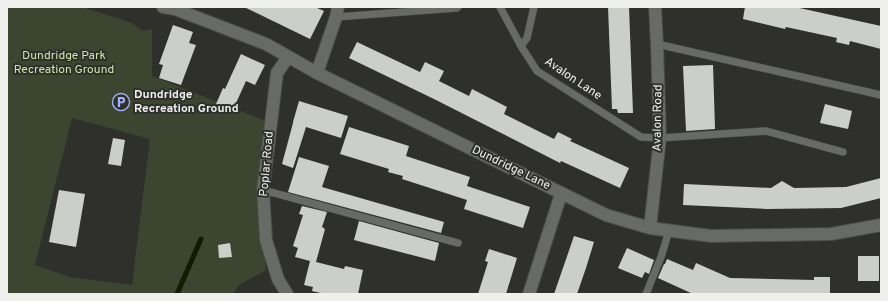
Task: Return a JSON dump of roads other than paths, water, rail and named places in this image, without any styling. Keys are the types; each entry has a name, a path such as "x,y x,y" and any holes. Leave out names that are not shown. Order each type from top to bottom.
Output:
{"street":[{"name":"Dundridge Lane","path":"163,7 175,8 266,44 317,73 606,215 650,228 711,236 830,234 881,225"},
{"name":"Avalon Road","path":"650,228 660,138 658,44 655,7"},
{"path":"317,73 337,12"},
{"name":"Poplar Road","path":"287,294 278,279 266,240 263,190 277,73 288,57"},
{"path":"529,294 562,194"}],"lane":[{"path":"337,12 458,7"},
{"name":"Avalon Lane","path":"500,7 521,46 537,71 641,137 660,138 766,131 842,152"},
{"path":"521,46 527,38 534,7"},
{"path":"658,44 881,96"},
{"path":"263,190 458,243"},
{"path":"646,294 661,257 669,231"}],"waterway":[{"path":"177,294 201,239"}],"place":[{"name":"Dundridge Recreation Ground","path":"121,102"}],"park label":[{"name":"Dundridge Park Recreation Ground","path":"64,63"}]}
